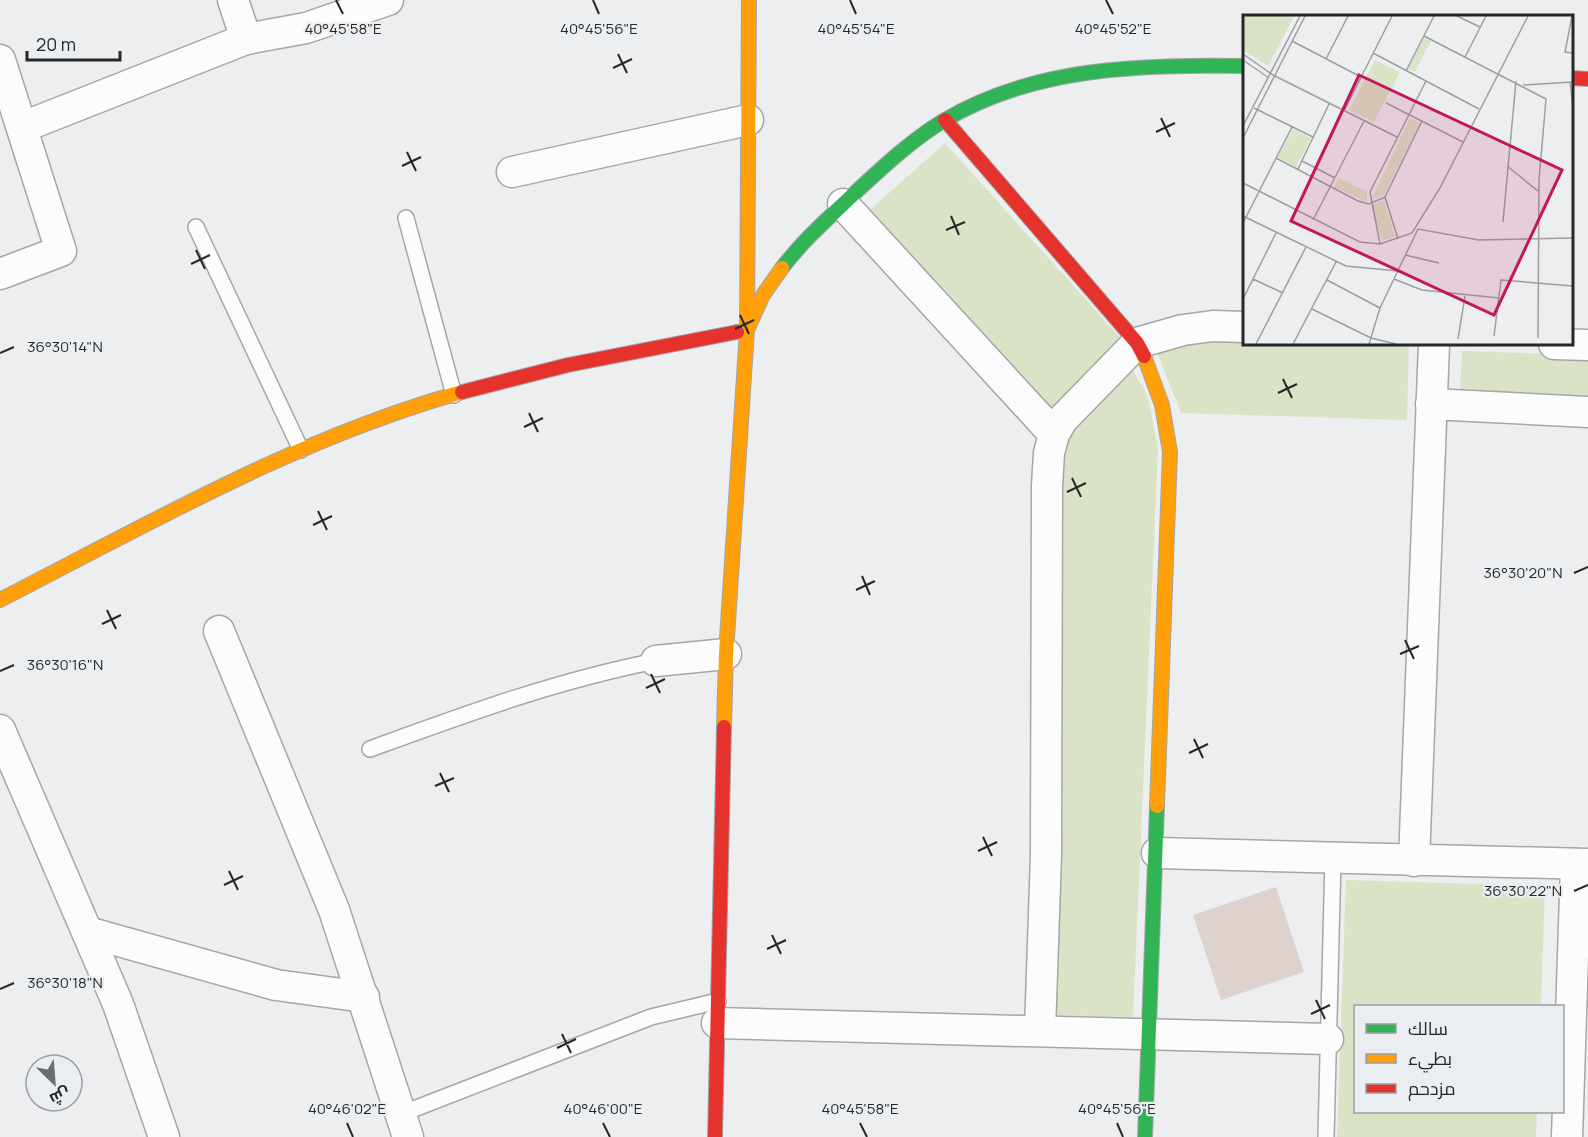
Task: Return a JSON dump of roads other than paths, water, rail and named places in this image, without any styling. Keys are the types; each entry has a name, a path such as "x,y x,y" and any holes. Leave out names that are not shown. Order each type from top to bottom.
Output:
{"street":[{"path":"233,0 246,39"},
{"path":"22,127 246,39 306,28 388,0"},
{"path":"715,1137 726,654 747,330 749,0"},
{"path":"0,60 61,251 0,274"},
{"path":"747,330 756,303 789,257 843,204 909,146 945,120 1003,92 1078,73 1128,66 1243,66"},
{"path":"1573,78 1588,79"},
{"path":"512,172 748,120"},
{"path":"945,120 1137,344 1160,396 1170,442 1145,1137"},
{"path":"843,204 1054,434"},
{"path":"1040,1031 1046,855 1047,486 1049,453 1054,434 1062,420 1137,344 1183,330 1213,326 1243,327"},
{"path":"0,600 302,450 394,413 579,362 747,330"},
{"path":"1414,861 1434,345"},
{"path":"1573,345 1588,345"},
{"path":"1431,404 1588,412"},
{"path":"219,631 334,910 405,1126"},
{"path":"656,661 726,654"},
{"path":"0,730 118,1004 164,1137"},
{"path":"1157,853 1582,864 1574,1134"},
{"path":"87,932 276,985 364,997"},
{"path":"718,1012 1040,1031 1328,1039"}],"lane":[{"path":"406,218 454,395"},
{"path":"196,227 302,450"},
{"path":"370,749 532,691 589,674 656,661"},
{"path":"1326,1137 1333,858"},
{"path":"405,1126 651,1017 718,1012"}]}
